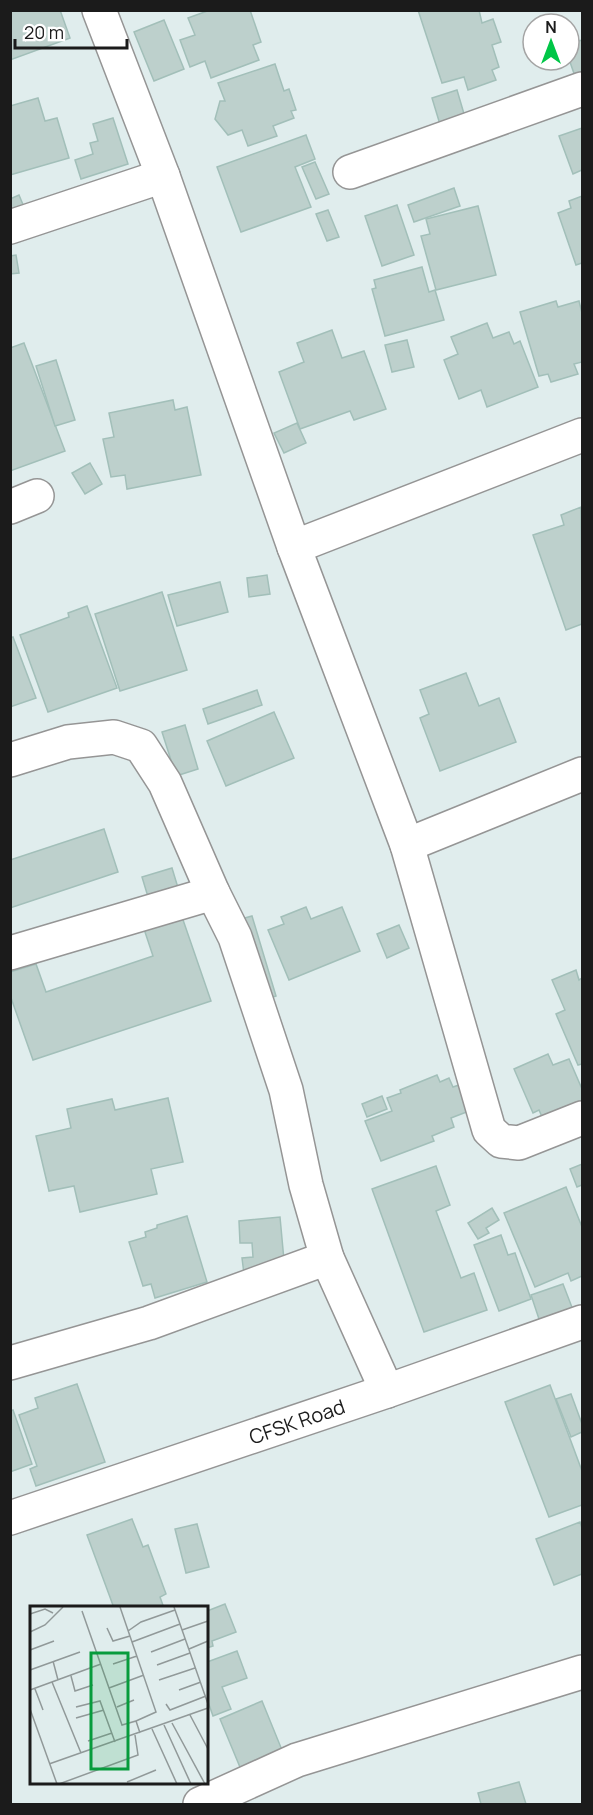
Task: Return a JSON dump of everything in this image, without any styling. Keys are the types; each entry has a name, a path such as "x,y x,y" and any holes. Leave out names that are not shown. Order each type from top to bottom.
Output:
{"street":[{"path":"99,10 163,176 294,547 407,845 489,1130 501,1141 519,1143 582,1118"},
{"path":"351,172 582,89"},
{"path":"10,227 163,176"},
{"path":"294,547 582,435"},
{"path":"10,760 68,742 114,737 141,746 165,783 235,938 286,1090 306,1185 327,1258 387,1391"},
{"path":"407,845 582,774"},
{"path":"10,953 213,893"},
{"path":"10,1363 149,1323 327,1258"},
{"name":"CFSK Road","path":"10,1518 387,1391 582,1322"},
{"path":"200,1804 297,1760 582,1672"}],"building":[{"path":"10,10 60,10 70,38 10,60"},
{"path":"210,10 250,10 261,42 253,45 259,60 211,78 205,61 190,67 180,40 195,35 188,18"},
{"path":"418,10 479,10 482,23 493,19 501,42 492,45 499,67 492,70 496,80 468,90 464,77 442,83"},
{"path":"164,20 184,69 154,81 134,32"},
{"path":"582,40 582,84 578,85 574,72 581,72"},
{"path":"275,64 284,91 289,89 296,110 291,111 294,118 273,126 277,136 248,146 242,130 228,135 215,119 220,101 225,101 218,83"},
{"path":"457,90 467,124 442,131 432,98"},
{"path":"38,98 45,121 57,118 69,158 10,175 10,106"},
{"path":"113,118 128,164 81,179 75,160 93,154 90,143 98,141 93,124"},
{"path":"582,128 582,170 573,174 559,136"},
{"path":"306,135 315,159 295,167 311,207 241,232 217,167"},
{"path":"315,162 329,194 316,199 302,167"},
{"path":"454,188 460,206 414,222 408,205"},
{"path":"19,195 24,207 10,212 10,199"},
{"path":"582,196 582,263 576,265 558,213 571,208 569,201"},
{"path":"397,205 414,255 382,266 365,216"},
{"path":"478,206 496,275 436,290 421,236 430,234 426,219"},
{"path":"328,210 339,237 327,241 316,214"},
{"path":"16,255 19,273 10,274 10,256"},
{"path":"422,267 429,292 435,290 444,320 385,336 372,289 376,288 374,280"},
{"path":"556,301 558,307 579,301 582,313 582,362 574,364 578,374 551,382 548,374 539,376 520,312"},
{"path":"487,323 493,338 509,332 514,344 520,341 538,387 487,407 481,390 459,399 444,360 458,354 451,337"},
{"path":"332,330 342,358 364,351 386,409 354,420 350,411 300,429 279,372 304,362 297,343"},
{"path":"407,340 414,367 392,372 385,345"},
{"path":"24,343 65,451 10,471 10,348"},
{"path":"56,360 75,420 55,426 36,366"},
{"path":"173,400 175,410 187,407 201,475 127,489 125,475 111,477 103,439 114,437 109,413"},
{"path":"297,423 306,443 284,453 274,433"},
{"path":"90,463 102,484 85,494 72,473"},
{"path":"581,507 582,624 566,630 533,535 564,525 561,515"},
{"path":"267,575 270,594 249,597 247,578"},
{"path":"220,582 228,612 177,626 168,595"},
{"path":"162,592 187,670 120,691 95,614"},
{"path":"87,606 117,688 48,712 20,635 69,617 68,613"},
{"path":"13,637 36,698 10,707 10,638"},
{"path":"466,673 479,706 499,698 516,742 440,771 420,718 429,714 420,690"},
{"path":"257,690 262,705 208,724 203,709"},
{"path":"274,712 294,758 226,786 207,741"},
{"path":"185,725 198,769 176,776 162,732"},
{"path":"104,829 118,872 10,908 10,860"},
{"path":"172,868 182,901 152,910 142,877"},
{"path":"306,907 311,919 342,907 360,951 289,980 268,930 284,924 281,917"},
{"path":"181,914 211,1001 33,1060 10,995 10,972 36,964 46,992 153,956 143,926"},
{"path":"252,916 276,996 259,1002 234,921"},
{"path":"399,925 409,948 387,958 377,934"},
{"path":"576,970 579,980 582,978 582,1064 578,1065 556,1014 565,1010 552,980"},
{"path":"548,1054 553,1065 569,1059 582,1089 582,1110 546,1126 539,1110 533,1113 514,1069"},
{"path":"437,1075 440,1082 449,1078 453,1087 459,1085 469,1111 451,1118 454,1127 432,1136 434,1141 381,1161 365,1121 392,1111 387,1098 401,1093 400,1090"},
{"path":"382,1096 387,1109 367,1117 362,1104"},
{"path":"168,1098 183,1162 151,1169 157,1194 80,1212 74,1186 49,1191 36,1136 71,1128 67,1109 112,1099 115,1110"},
{"path":"582,1164 582,1185 577,1187 570,1169"},
{"path":"436,1166 450,1205 436,1211 461,1278 474,1273 487,1310 424,1332 372,1189"},
{"path":"566,1187 582,1227 582,1276 571,1281 568,1273 535,1287 504,1213"},
{"path":"492,1208 499,1220 486,1228 489,1233 478,1239 468,1223"},
{"path":"187,1216 207,1282 155,1298 151,1284 143,1286 129,1242 146,1237 145,1232 157,1228 157,1225"},
{"path":"280,1217 285,1271 244,1274 242,1258 253,1257 252,1243 240,1243 239,1221"},
{"path":"501,1235 508,1255 515,1253 531,1299 499,1311 474,1245"},
{"path":"563,1284 573,1310 540,1322 531,1295"},
{"path":"77,1384 105,1462 36,1486 30,1469 37,1466 19,1415 38,1408 35,1398"},
{"path":"550,1385 582,1471 582,1505 549,1517 505,1402"},
{"path":"571,1394 582,1424 582,1432 571,1437 556,1399"},
{"path":"13,1410 32,1464 10,1472 10,1411"},
{"path":"132,1519 143,1547 148,1545 166,1594 160,1597 163,1606 113,1606 87,1535"},
{"path":"580,1522 582,1574 554,1585 536,1539"},
{"path":"197,1524 209,1567 186,1573 175,1529"},
{"path":"225,1604 236,1632 212,1641 213,1646 208,1648 208,1611"},
{"path":"237,1651 247,1678 222,1687 231,1709 213,1716 208,1702 208,1662"},
{"path":"262,1701 284,1755 242,1772 220,1719"},
{"path":"519,1782 526,1804 481,1804 478,1793"}]}
